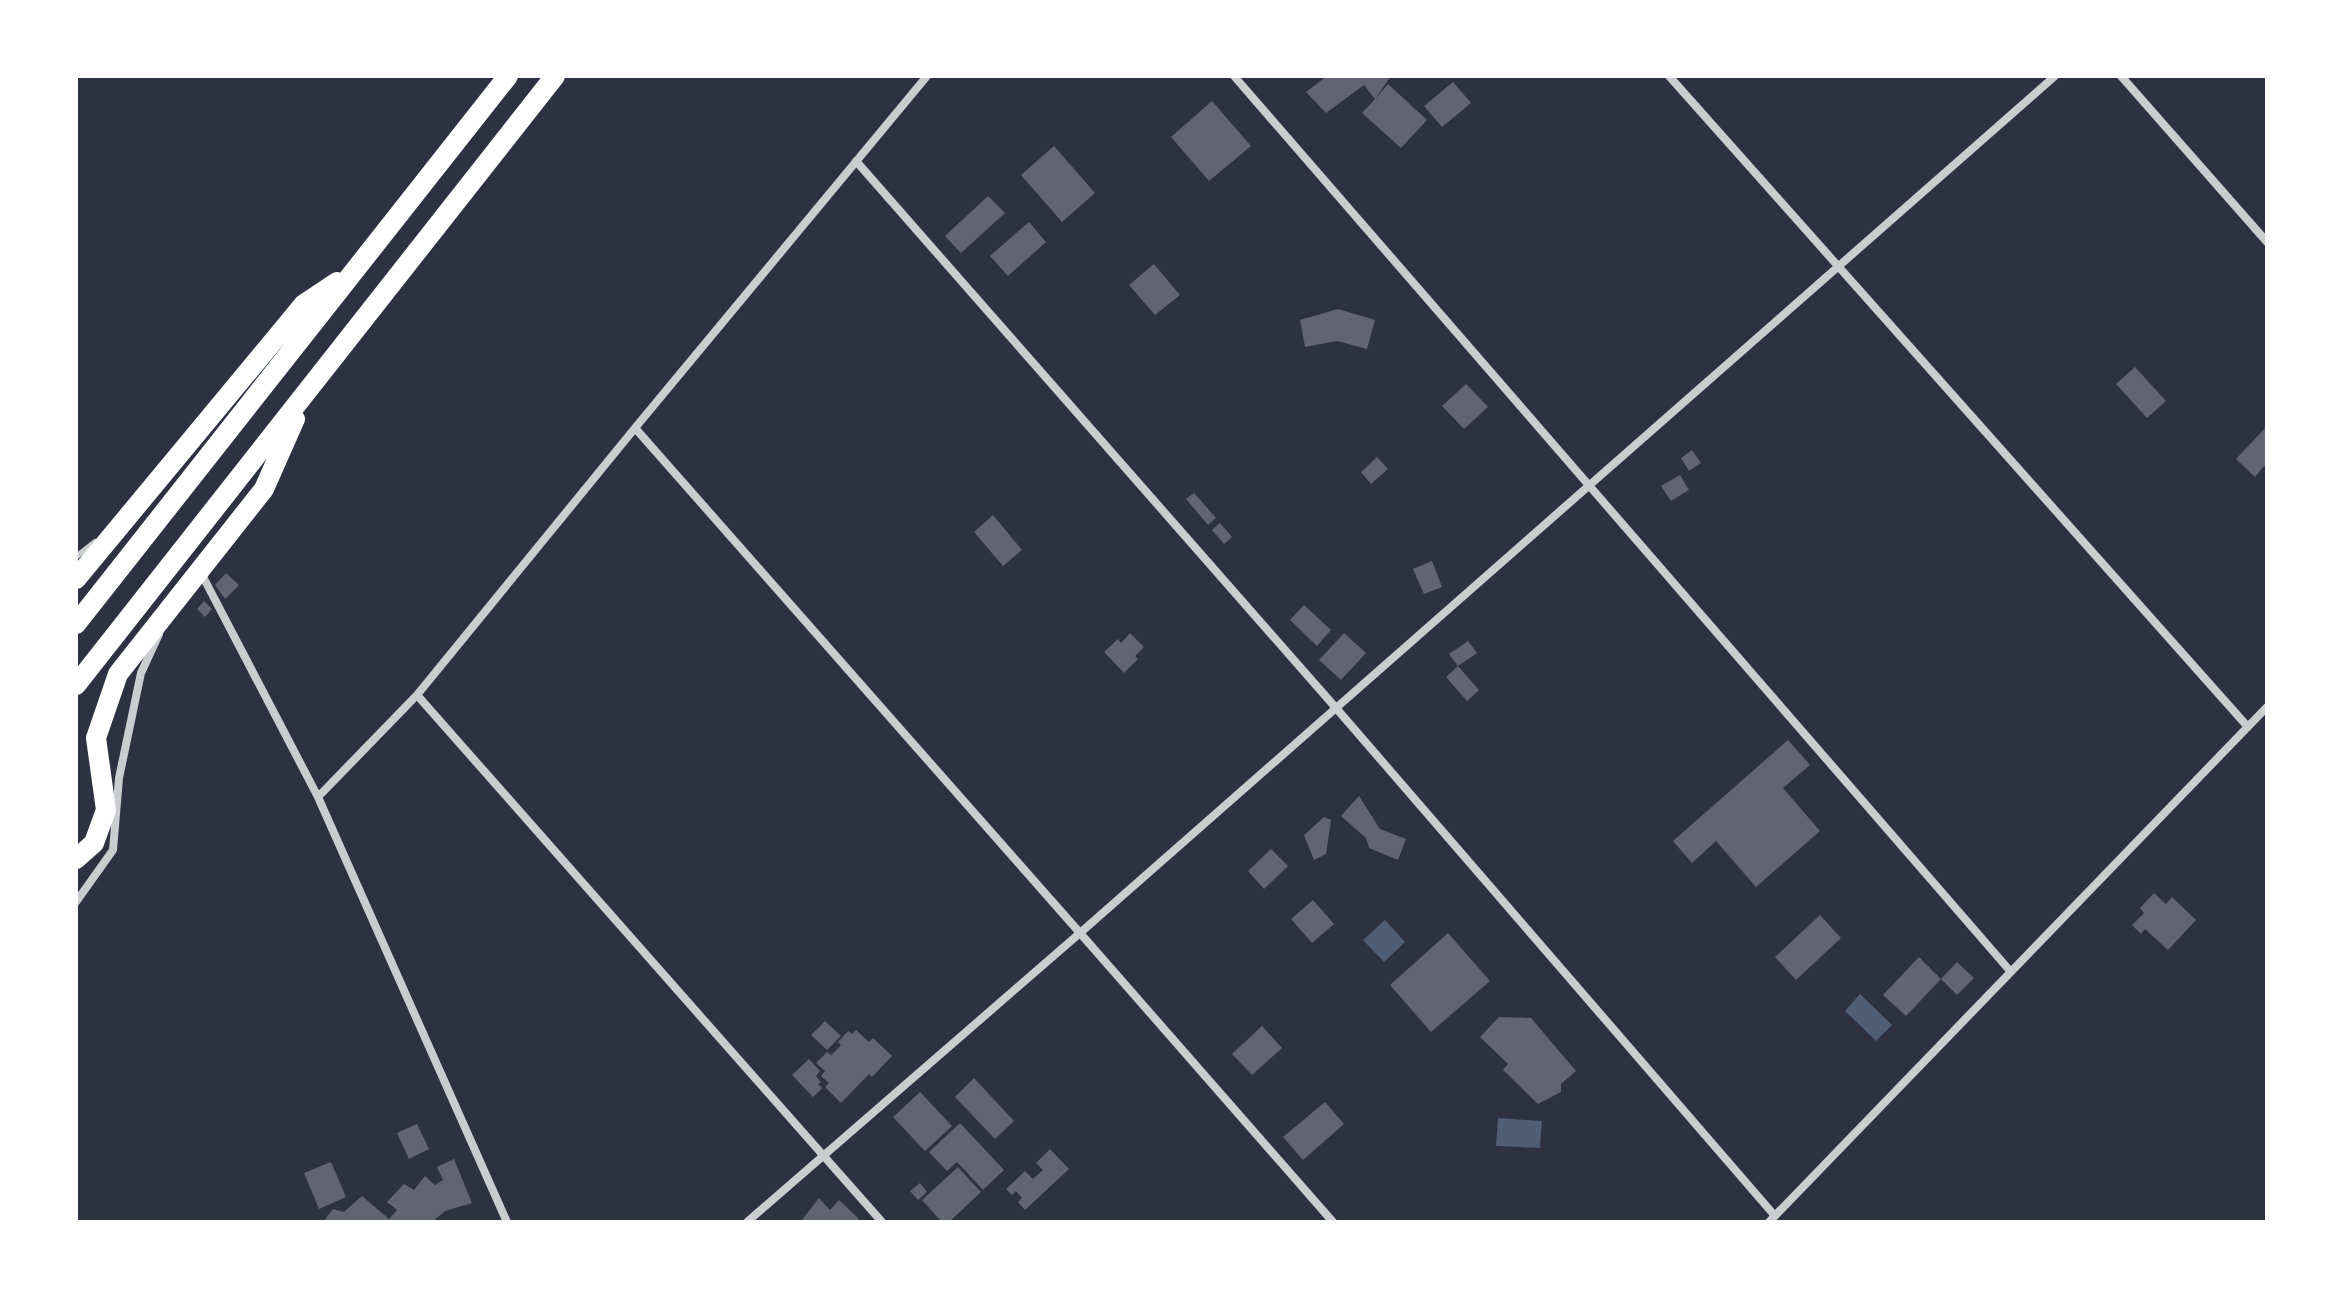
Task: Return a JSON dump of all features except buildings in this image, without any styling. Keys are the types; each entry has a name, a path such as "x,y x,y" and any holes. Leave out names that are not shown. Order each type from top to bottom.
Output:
{"highway":[{"path":"76,624 508,76"},
{"path":"76,685 555,76"},
{"path":"76,579 304,304 354,270"},
{"path":"76,859 94,843 106,810 96,738 118,674 264,489 309,390"}],"street":[{"path":"318,797 417,695 927,76"},
{"path":"1234,76 2011,972"},
{"path":"1669,76 2248,727"},
{"path":"747,1222 2055,76"},
{"path":"2121,76 2267,242"},
{"path":"856,161 1336,708 1772,1219 2267,707"},
{"path":"635,428 1333,1222"},
{"path":"200,570 318,797 507,1222"},
{"path":"76,902 113,850 119,778 141,673 172,605"},
{"path":"417,695 882,1222"}],"lane":[{"path":"76,557 131,515"}],"water":[{"path":"1385,920 1405,942 1384,962 1363,940"},
{"path":"1860,994 1892,1025 1876,1041 1845,1011"},
{"path":"1498,1118 1542,1121 1540,1148 1496,1146"}]}
